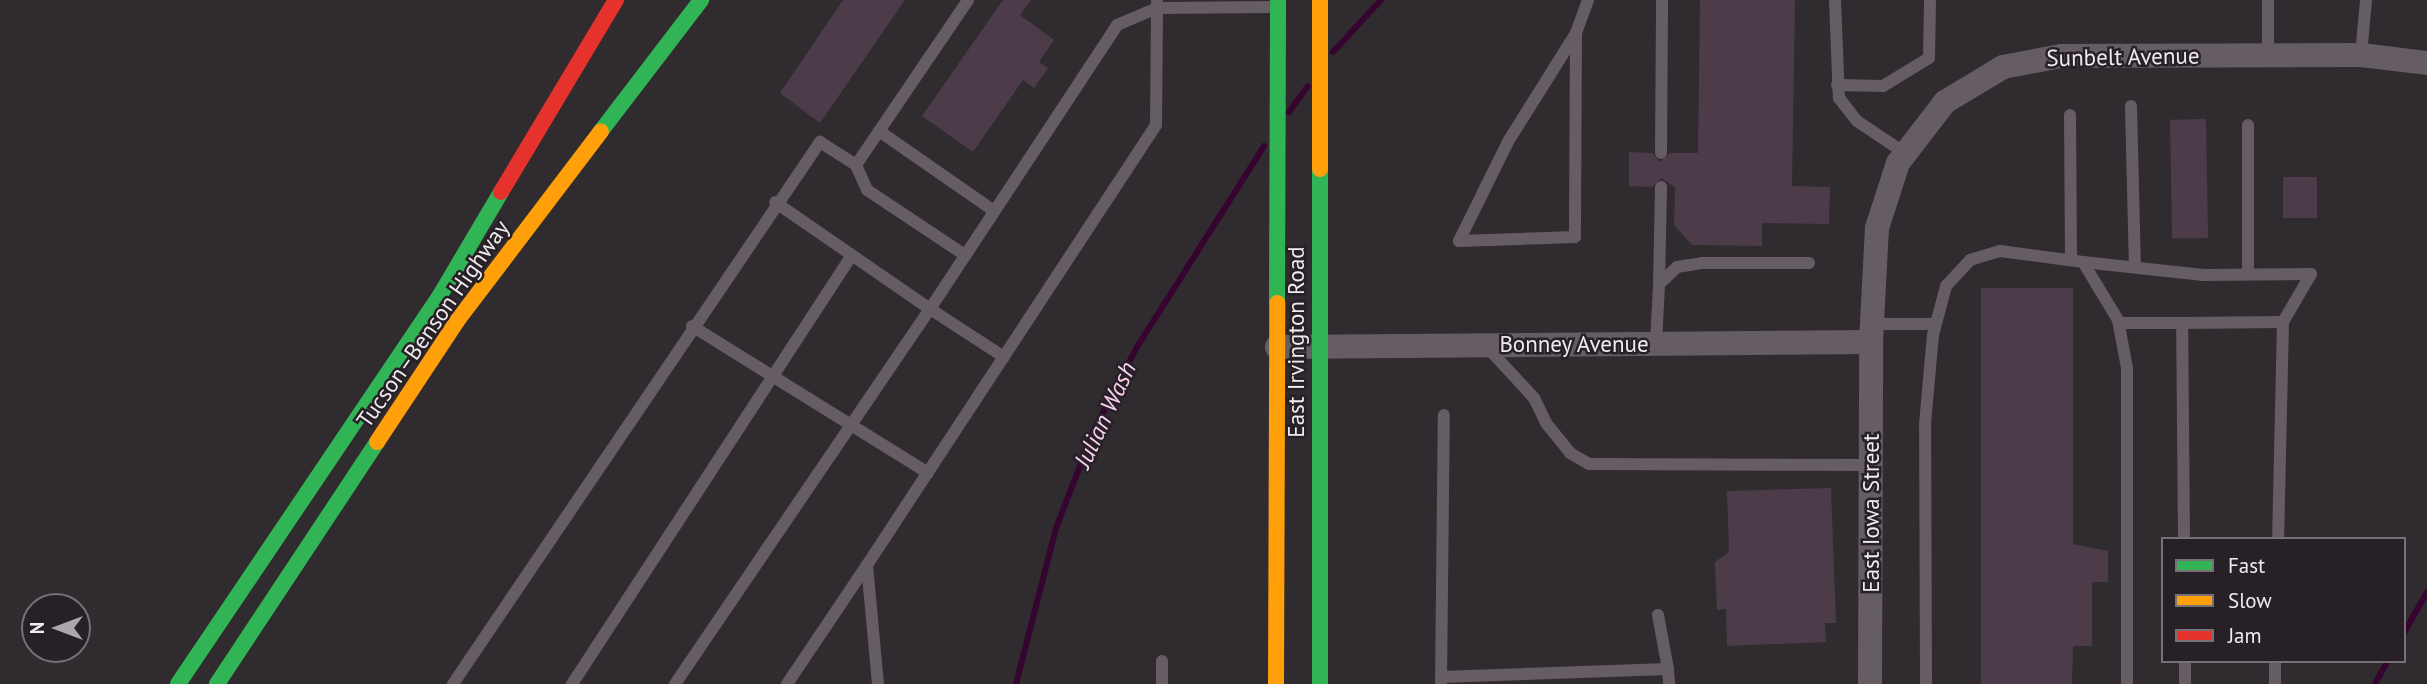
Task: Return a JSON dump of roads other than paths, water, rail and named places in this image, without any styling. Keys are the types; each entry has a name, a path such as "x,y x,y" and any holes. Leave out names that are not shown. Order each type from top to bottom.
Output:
{"main road":[{"name":"Tucson–Benson Highway","path":"178,684 439,297 616,0"},
{"name":"Tucson–Benson Highway","path":"217,684 457,321 701,0"},
{"name":"East Irvington Road","path":"1320,0 1320,684"},
{"name":"East Irvington Road","path":"1276,684 1278,4"}],"street":[{"name":"Sunbelt Avenue","path":"1871,333 1877,228 1884,195 1905,153 1945,102 2003,67 2061,56 2361,55 2427,62"},
{"name":"Bonney Avenue","path":"1277,347 1656,344 1871,333"},
{"name":"East Iowa Street","path":"1870,684 1871,333"}],"lane":[{"path":"856,165 968,0"},
{"path":"1576,33 1575,237 1459,241 1509,140 1576,33 1588,0"},
{"path":"1661,153 1662,0"},
{"path":"1835,0 1839,98 1857,121 1905,153"},
{"path":"1837,85 1883,86 1929,58 1930,0"},
{"path":"2268,0 2268,55"},
{"path":"2361,55 2366,0"},
{"path":"675,684 930,309 1117,25 1157,4 1278,4"},
{"path":"787,684 1156,125 1157,4"},
{"path":"2130,106 2135,267"},
{"path":"2070,115 2077,260 2119,323 2127,368 2127,684"},
{"path":"2248,125 2248,274"},
{"path":"879,131 994,211"},
{"path":"453,684 775,202 820,142 856,165 867,190 965,255"},
{"path":"1656,344 1661,187"},
{"path":"775,202 1004,357"},
{"path":"1926,684 1925,424 1935,324 1946,286 1970,260 2000,251 2135,267 2248,274 2311,274 2283,322 2278,537"},
{"path":"572,684 770,375 852,255"},
{"path":"1659,284 1677,267 1688,264 1810,263"},
{"path":"2119,323 2283,322"},
{"path":"2182,323 2184,537"},
{"path":"1871,333 1935,324"},
{"path":"692,326 928,473"},
{"path":"1485,345 1534,398 1546,423 1570,453 1589,464 1871,466"},
{"path":"1444,415 1441,681 1668,669"},
{"path":"867,565 878,684"},
{"path":"1658,615 1669,684"},
{"path":"1162,661 1162,684"},
{"path":"2185,663 2185,684"},
{"path":"2275,663 2275,684"}],"waterway":[{"path":"1333,52 1381,0"},
{"path":"1289,112 1308,86"},
{"name":"Julian Wash","path":"1016,684 1056,528 1094,430 1137,347 1264,146"},
{"path":"2406,629 2427,592"},
{"path":"2375,684 2387,663"}]}
